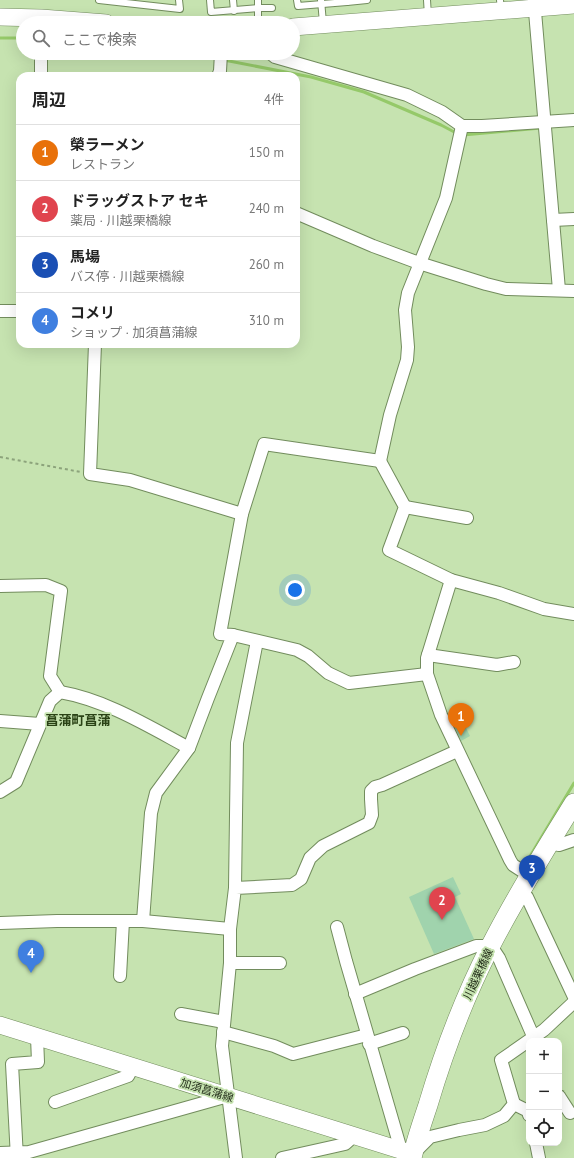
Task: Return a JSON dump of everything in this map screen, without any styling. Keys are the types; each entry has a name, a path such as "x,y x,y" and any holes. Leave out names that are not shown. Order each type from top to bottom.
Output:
{"main road":[{"path":"300,27 323,25 427,8 534,4 574,5"},
{"path":"0,17 16,18"},
{"name":"川越栗橋線","path":"413,1155 438,1072 452,1033 491,946 525,884 574,803"},
{"name":"加須菖蒲線","path":"0,1025 413,1155"}],"street":[{"path":"534,4 559,290"},
{"path":"41,60 41,72"},
{"path":"220,72 221,60"},
{"path":"285,60 407,95 442,112 462,126 545,123 574,120"},
{"path":"462,126 446,198 408,293 405,310 408,347 407,360 390,415 380,461 405,507 389,550 451,580 499,593 544,609 574,614"},
{"path":"300,215 373,246 419,263 486,284 506,289 574,291"},
{"path":"553,220 574,219"},
{"path":"0,311 16,311"},
{"path":"95,348 90,474 130,480 242,514"},
{"path":"380,461 264,444 242,514 220,634 232,635 297,650 308,656 328,673 349,683 427,674"},
{"path":"405,507 467,518"},
{"path":"451,580 428,655 427,674 441,715 457,751 510,860 525,884 527,897 574,998"},
{"path":"0,586 46,585 61,591 50,676 60,692"},
{"path":"143,921 150,813 156,793 190,748 232,635"},
{"path":"236,1158 222,1046 230,963 230,929 235,888 237,743 257,641"},
{"path":"428,655 497,665 514,662"},
{"path":"0,792 16,782 50,700 60,692 74,694 122,712 190,748"},
{"path":"0,721 40,724"},
{"path":"235,888 292,885 301,879 310,858 323,846 369,823 372,815 371,791 375,787 457,751"},
{"path":"549,843 559,845 574,840"},
{"path":"0,923 57,921 143,921 230,929"},
{"path":"120,976 123,921"},
{"path":"337,927 368,1039 413,1155 430,1137 485,1125 504,1116 514,1104"},
{"path":"355,994 476,946 491,946 499,958 528,1038"},
{"path":"230,963 280,963"},
{"path":"534,1038 574,1002"},
{"path":"181,1014 224,1027 293,1054 403,1033"},
{"path":"17,1155 12,1064 38,1062 37,1037"},
{"path":"526,1044 501,1060 514,1104 526,1110"},
{"path":"55,1102 128,1076 133,1067"},
{"path":"0,1153 17,1155 29,1152 228,1096"},
{"path":"562,1101 570,1113"},
{"path":"282,1158 345,1144 354,1136"},
{"path":"537,1146 539,1158"}],"lane":[{"path":"99,0 157,3 180,8 179,0"},
{"path":"210,0 211,12 272,8"},
{"path":"233,0 234,11"},
{"path":"258,0 258,16"},
{"path":"297,0 298,6 322,2 367,0"},
{"path":"322,2 323,25"}],"path":[{"path":"0,457 90,474"}],"building":[{"path":"462,720 470,736 461,741 454,725"},
{"path":"453,877 461,894 455,897 474,939 434,954 409,897"}],"waterway":[{"path":"0,38 16,38"},
{"path":"224,60 285,72"},
{"path":"300,75 364,92 441,125 458,134"},
{"path":"463,135 541,128"},
{"path":"523,868 574,783"}],"place":[{"name":"榮ラーメン","path":"461,736"},
{"name":"馬場","path":"532,888"},
{"name":"ドラッグストア セキ","path":"442,920"},
{"name":"コメリ","path":"31,973"}],"district":[{"name":"菖蒲町菖蒲","path":"78,720"}]}
